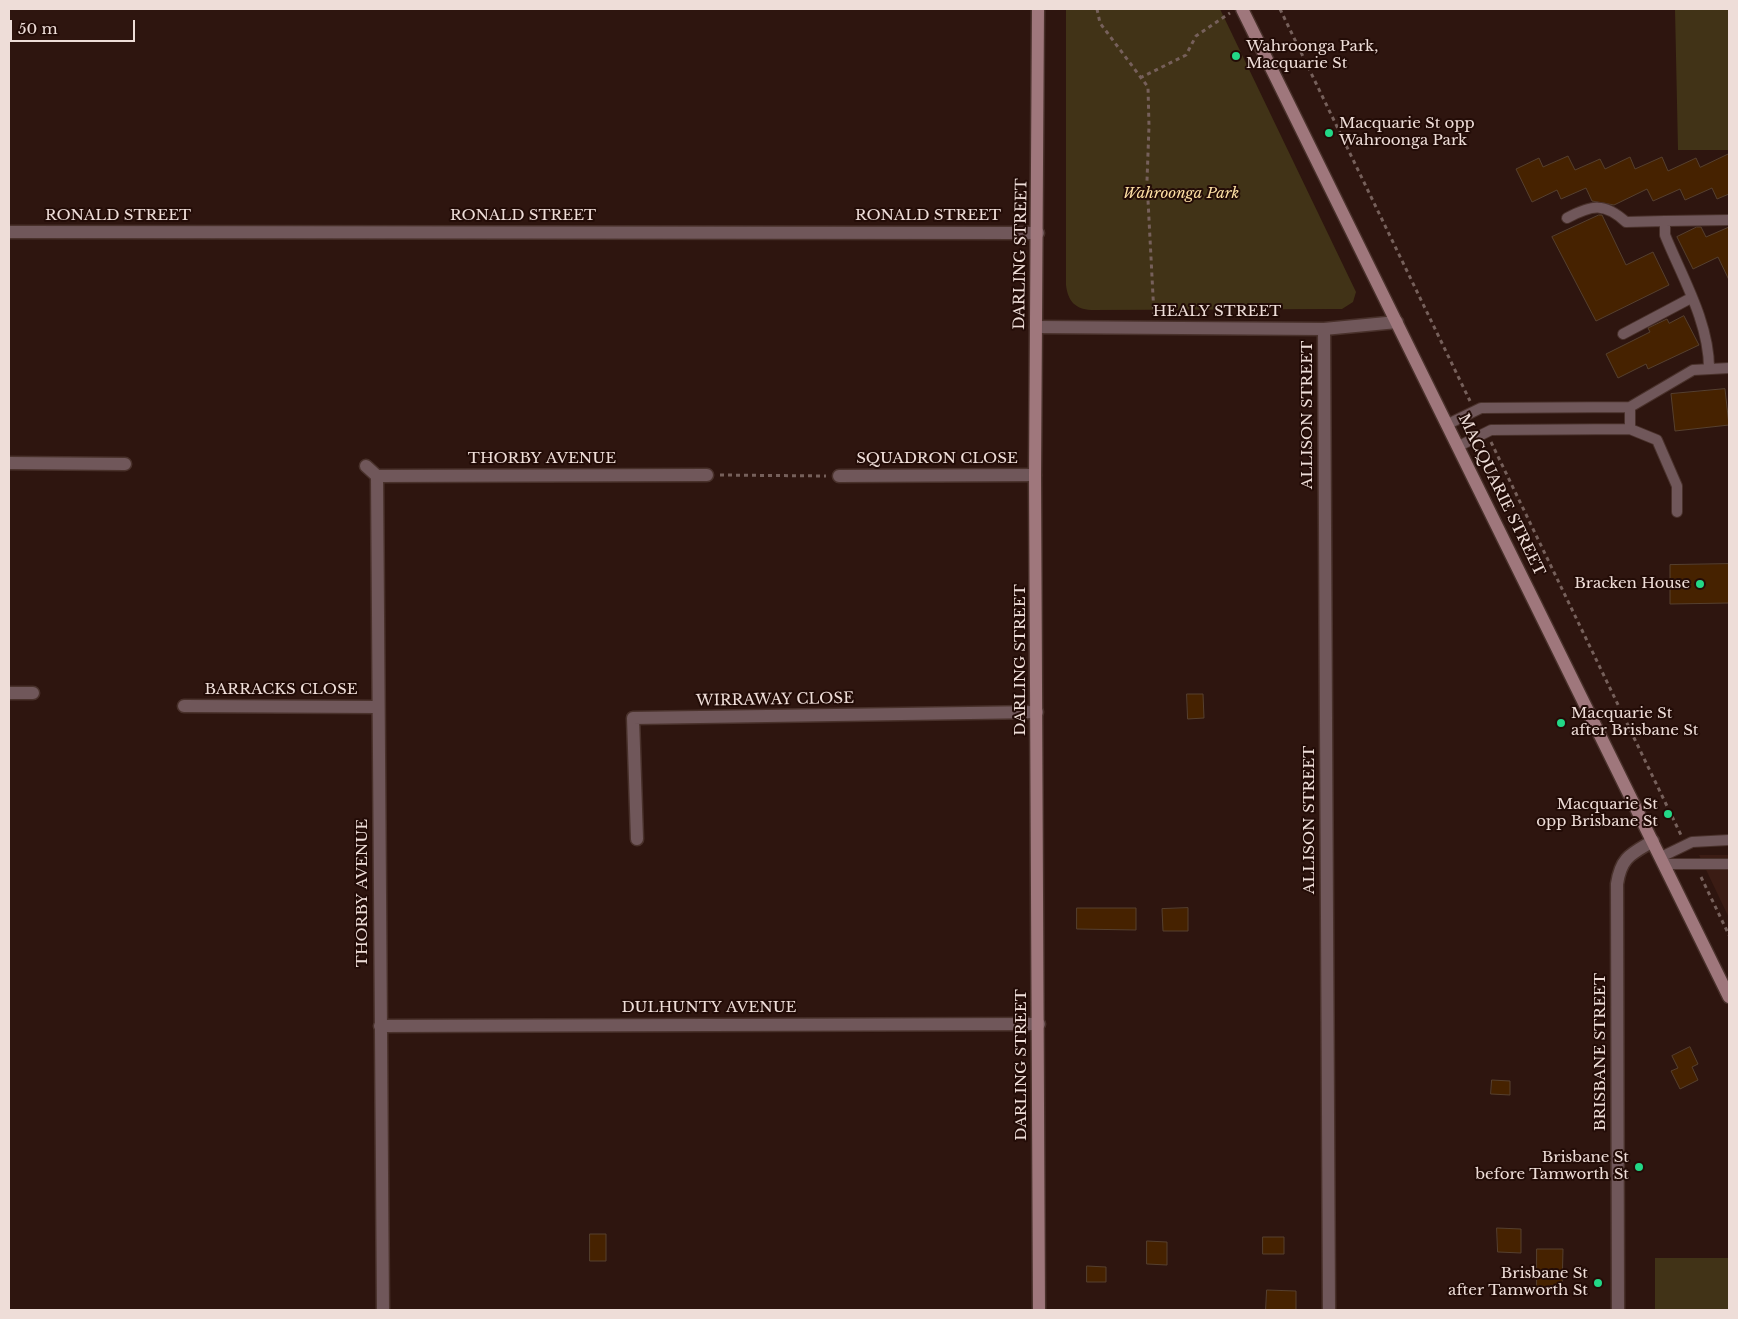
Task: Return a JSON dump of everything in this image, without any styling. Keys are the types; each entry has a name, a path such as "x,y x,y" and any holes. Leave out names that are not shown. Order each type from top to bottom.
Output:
{"street":[{"name":"DARLING STREET","path":"1038,9 1035,475 1039,1024 1038,1310"},
{"name":"MACQUARIE STREET","path":"1242,9 1729,997"},
{"name":"RONALD STREET","path":"9,232 1038,233"},
{"name":"HEALY STREET","path":"1036,327 1324,329 1397,322"},
{"name":"ALLISON STREET","path":"1324,329 1329,1310"},
{"path":"9,463 125,464"},
{"path":"366,466 377,476"},
{"name":"THORBY AVENUE","path":"383,1310 377,476 707,475"},
{"name":"SQUADRON CLOSE","path":"840,476 1035,475"},
{"path":"9,693 33,693"},
{"name":"BARRACKS CLOSE","path":"184,706 378,707"},
{"name":"WIRRAWAY CLOSE","path":"637,839 633,718 1037,712"},
{"name":"BRISBANE STREET","path":"1618,1310 1617,884 1620,868 1628,856 1653,841"},
{"name":"DULHUNTY AVENUE","path":"380,1026 1039,1024"}],"lane":[{"path":"1567,218 1588,207 1613,210 1626,222 1729,220"},
{"path":"1665,221 1665,235 1704,329 1709,351 1709,368"},
{"path":"1623,334 1691,298"},
{"path":"1448,424 1481,408 1630,408 1692,370 1729,368"},
{"path":"1630,408 1630,429"},
{"path":"1459,446 1491,430 1630,429 1657,440 1677,486 1677,512"},
{"path":"1662,860 1692,842 1729,840"},
{"path":"1662,860 1695,864 1729,864"}],"path":[{"path":"1097,9 1100,24 1148,87 1147,181 1155,328"},
{"path":"1140,78 1186,54 1196,36 1236,9"},
{"path":"1280,9 1475,411"},
{"path":"1486,433 1686,845"},
{"path":"707,475 840,476"},
{"path":"1695,864 1729,934"}],"shaded area":[{"path":"1699,855 1729,855 1729,918"}],"green space":[{"name":"Wahroonga Park","path":"1066,9 1220,9 1356,292 1353,302 1342,309 1091,310 1081,308 1073,303 1068,296 1066,285"},
{"path":"1675,9 1729,9 1729,150 1678,150"},
{"path":"1655,1258 1729,1258 1729,1310 1655,1310"}],"building":[{"path":"1729,154 1729,194 1717,199 1712,188 1685,200 1680,189 1653,201 1647,189 1614,205 1592,201 1586,188 1561,199 1557,190 1532,202 1516,169 1539,158 1543,167 1568,156 1575,170 1600,159 1605,169 1630,157 1635,169 1662,157 1668,171 1696,158 1700,167"},
{"path":"1602,215 1626,265 1653,252 1669,285 1596,321 1552,237"},
{"path":"1697,227 1701,227 1706,237 1729,227 1729,280 1718,257 1693,269 1677,237"},
{"path":"1684,316 1699,345 1648,369 1646,364 1618,378 1606,354 1650,332 1648,328 1667,319 1669,323"},
{"path":"1725,389 1729,425 1675,431 1671,394"},
{"name":"Bracken House","path":"1729,564 1729,603 1670,604 1670,565"},
{"path":"1187,694 1203,694 1204,718 1188,719"},
{"path":"1077,908 1136,908 1136,930 1077,929"},
{"path":"1188,908 1188,931 1163,931 1162,909"},
{"path":"1690,1047 1698,1064 1692,1067 1698,1080 1680,1089 1671,1071 1678,1068 1672,1056"},
{"path":"1492,1080 1510,1081 1510,1095 1491,1094"},
{"path":"1497,1228 1521,1229 1521,1253 1498,1252"},
{"path":"590,1234 606,1234 606,1261 590,1261"},
{"path":"1263,1237 1284,1237 1284,1254 1263,1254"},
{"path":"1147,1241 1167,1242 1167,1265 1147,1264"},
{"path":"1537,1249 1563,1249 1562,1290 1537,1290"},
{"path":"1087,1266 1106,1267 1106,1282 1087,1282"},
{"path":"1267,1290 1296,1291 1296,1310 1266,1310"}],"place":[{"name":"Wahroonga Park, Macquarie St","path":"1236,56"},
{"name":"Macquarie St opp Wahroonga Park","path":"1329,133"},
{"name":"Bracken House","path":"1700,584"},
{"name":"Macquarie St after Brisbane St","path":"1561,723"},
{"name":"Macquarie St opp Brisbane St","path":"1668,814"},
{"name":"Brisbane St before Tamworth St","path":"1639,1167"},
{"name":"Brisbane St after Tamworth St","path":"1598,1283"}]}
